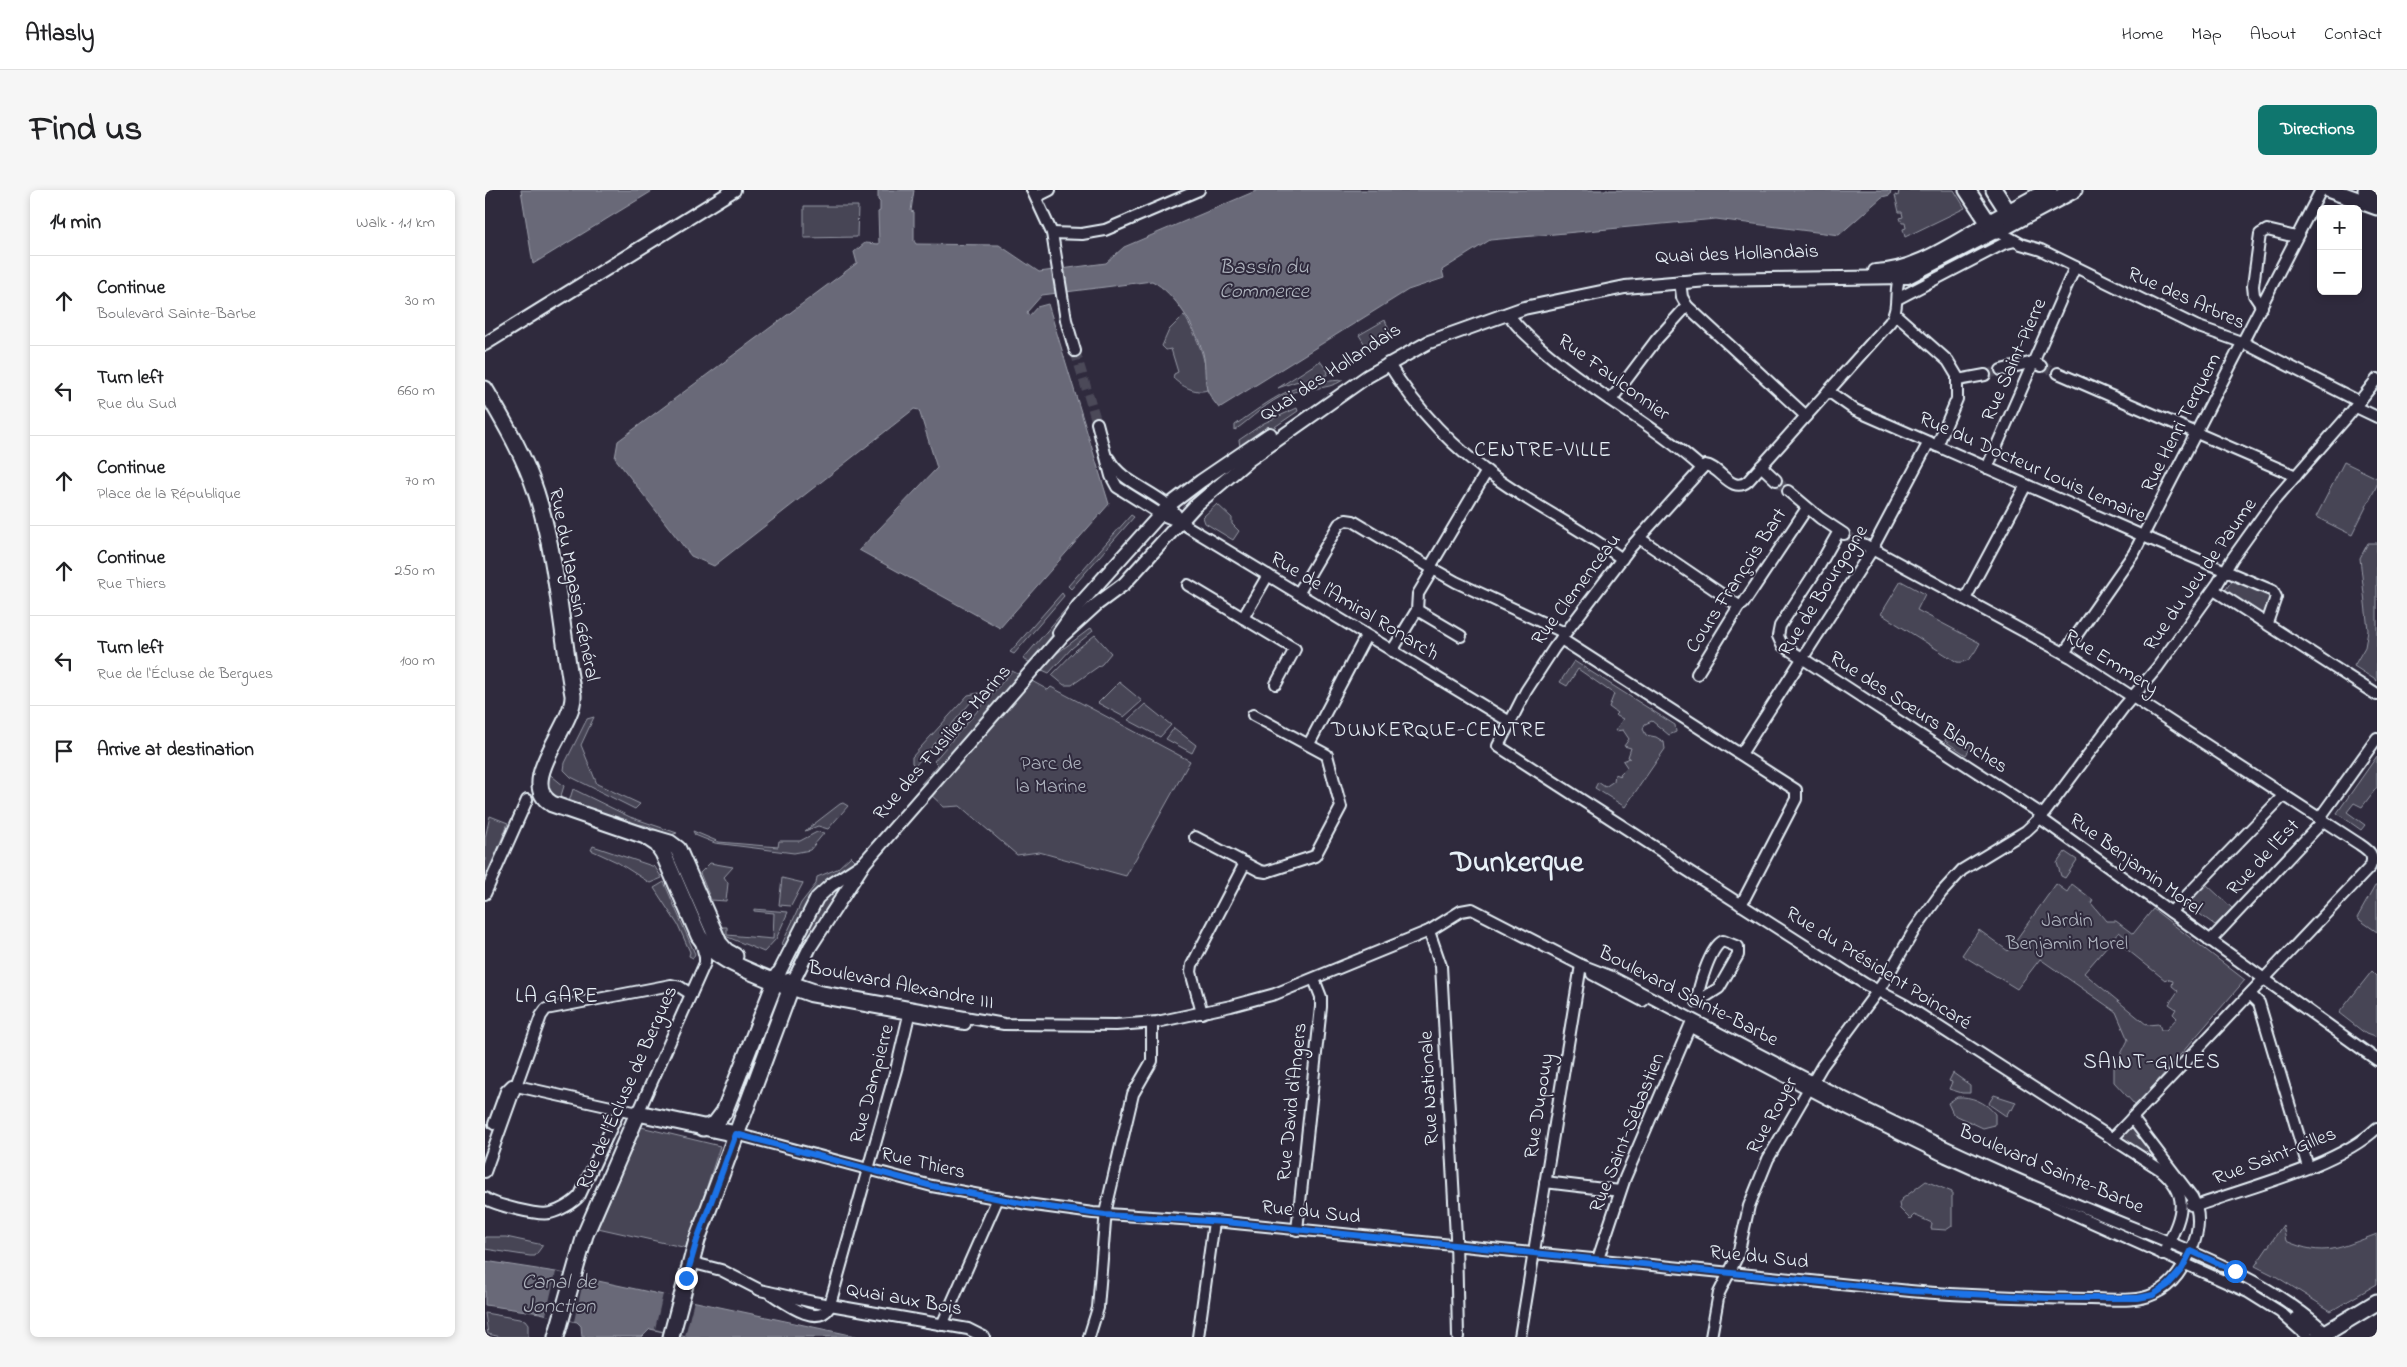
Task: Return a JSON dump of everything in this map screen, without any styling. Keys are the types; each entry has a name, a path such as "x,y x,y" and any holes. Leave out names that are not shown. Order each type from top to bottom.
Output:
{"main road":[{"path":"1967,190 1993,227 2011,217 2074,190"},
{"path":"1994,190 2011,217"},
{"path":"2011,217 2049,190"},
{"path":"2330,190 2376,203"},
{"path":"2366,190 2376,203"},
{"name":"Rue du Magasin Général","path":"486,388 516,444 539,503 573,695 572,706 546,761 539,786 543,796 552,804 645,836"},
{"path":"645,836 662,850 699,936 708,948 721,957 776,978"},
{"path":"645,836 666,842 678,849 717,939 724,950 791,985 690,1262 671,1337"},
{"path":"703,1128 719,1120 726,1106 776,978"},
{"path":"726,1106 726,1124 736,1134"},
{"path":"638,1113 736,1134"},
{"name":"Rue de l'Écluse de Bergues","path":"556,1337 586,1232 638,1113"},
{"path":"2325,1335 2377,1302"}],"street":[{"path":"485,344 734,190"},
{"path":"1050,190 1034,194 1052,233 1061,297 1075,351"},
{"path":"1052,233 1082,234 1105,230 1199,190"},
{"name":"Rue Henri Terquem","path":"2064,653 2126,566 2143,536 2321,190"},
{"name":"Rue des Arbres","path":"1993,227 2015,241 2075,267 2197,326 2243,343 2377,417"},
{"name":"Quai des Hollandais","path":"1159,509 1384,357 1432,333 1507,310 1680,277 1883,270 1916,262 1993,227"},
{"name":"Quai des Hollandais","path":"1680,277 1899,278 1916,275 1993,227"},
{"path":"2262,306 2253,291 2259,234 2263,231 2271,230 2296,237"},
{"path":"1897,299 2003,244 2015,241"},
{"path":"1761,466 1882,333 1895,314 1896,286 1899,278 1907,267 1916,262"},
{"name":"Rue Saint-Pierre","path":"1987,468 2037,364 2075,267"},
{"path":"1897,299 1905,284 1916,275"},
{"path":"1680,277 1682,297 1687,306 1806,416"},
{"path":"1875,278 1891,288 1897,299"},
{"path":"1611,400 1657,339 1687,306"},
{"name":"Quai des Hollandais","path":"1180,522 1195,506 1266,447 1388,363 1442,337 1507,310"},
{"name":"Rue Faulconnier","path":"1507,310 1517,326 1558,363 1673,443 1702,468 1709,465 1728,481 1741,485 1761,466"},
{"path":"1895,314 1947,361 1958,380 1985,375"},
{"path":"1388,363 1406,391 1430,419 1461,450 1487,471 1622,559"},
{"path":"2001,370 2037,364"},
{"path":"2058,373 2296,476"},
{"name":"Rue du Jeu de Paume","path":"2041,817 2214,590 2273,503 2358,405 2377,379"},
{"name":"Rue de Bourgogne","path":"1741,754 1802,659 1867,546 1933,444 1955,405 1958,380"},
{"name":"Rue du Docteur Louis Lemaire","path":"1829,391 1851,407 1933,444 2225,572 2275,592 2276,597 2267,623"},
{"path":"1097,423 1111,476 1117,487 1159,509"},
{"name":"Rue de l'Amiral Ronarc'h","path":"1105,450 1112,466 1157,499 1159,509 1177,515 1180,522 1510,722"},
{"name":"Cours François Bart","path":"1761,466 1776,480"},
{"name":"Rue Clemenceau","path":"1499,746 1533,679 1563,636 1639,538 1702,468"},
{"path":"1391,651 1417,610 1418,594 1431,568 1487,471"},
{"path":"1965,599 2026,485"},
{"name":"Cours François Bart","path":"1778,636 1781,623 1841,532 1807,508 1788,491"},
{"name":"Cours François Bart","path":"1697,674 1739,606 1743,604 1807,508"},
{"name":"Rue des Fusiliers Marins","path":"1050,649 1073,611 1159,509"},
{"path":"1298,594 1339,524 1348,520 1456,582 1563,636 1691,723 1795,788 1798,795 1741,905"},
{"name":"Rue des Fusiliers Marins","path":"791,985 809,947 865,862 1050,649 1079,620 1124,584 1180,522"},
{"path":"1639,538 1739,606"},
{"name":"Rue Emmery","path":"1867,546 2064,653 2369,851 2373,857 2372,864 2264,980"},
{"path":"1243,618 1269,576"},
{"path":"1188,585 1295,649 1276,684"},
{"path":"2214,590 2377,695"},
{"path":"1417,610 1461,636"},
{"path":"1309,744 1366,636"},
{"name":"Rue des Sœurs Blanches","path":"1778,636 1782,645 1802,659 2041,817"},
{"path":"1195,837 1266,872 1315,856 1339,812 1341,802 1325,753 1253,715"},
{"name":"Rue de l'Est","path":"2210,941 2321,820 2377,738"},
{"name":"Rue du Président Poincaré","path":"1499,746 1741,905 1878,991 1905,1005 2113,1138 2164,1173 2177,1187 2182,1200"},
{"path":"2171,912 2283,796"},
{"path":"485,894 527,800"},
{"name":"Rue Benjamin Morel","path":"2041,817 2377,1060"},
{"name":"Rue Royer","path":"1711,1337 1716,1304 1738,1256 1747,1214 1758,1181 1781,1134 1825,1061 1878,991 1910,937 1948,884 1970,864 2026,831 2041,817"},
{"name":"Rue des Fusiliers Marins","path":"776,978 817,898 828,887 865,862"},
{"path":"1202,1013 1191,967 1245,863"},
{"name":"Boulevard Sainte-Barbe","path":"1429,931 1461,911 1472,909 1581,966 1603,980 1690,1021 1945,1157 2163,1255 2264,1294 2307,1327 2325,1335"},
{"name":"Boulevard Alexandre III","path":"791,985 810,996 909,1015 975,1025 1116,1025 1152,1023 1266,997 1315,979 1429,931"},
{"name":"Rue Nationale","path":"1429,931 1441,966 1457,1246 1457,1337"},
{"name":"Rue de l'Écluse de Bergues","path":"638,1113 705,959 699,936"},
{"path":"1725,941 1738,947 1738,955 1719,988 1697,1002 1701,982 1719,943 1725,941"},
{"name":"Rue Dupouy","path":"1520,1337 1581,966"},
{"name":"Rue David d'Angers","path":"1297,1230 1321,1007 1320,993 1315,979"},
{"path":"2113,1138 2264,980"},
{"path":"485,1172 494,1124 516,1086 543,1012 549,1006 673,985 691,994"},
{"name":"Boulevard Alexandre III","path":"791,985 1004,1024"},
{"path":"2250,994 2259,1003 2308,1167"},
{"name":"Rue Saint-Sébastien","path":"1598,1259 1620,1191 1697,1002"},
{"name":"Rue Dampierre","path":"830,1305 909,1015"},
{"path":"1089,1337 1099,1301 1105,1215 1133,1094 1152,1061 1152,1023"},
{"name":"Boulevard Sainte-Barbe","path":"1811,1085 1984,1165 2235,1271 2302,1311 2325,1335"},
{"path":"516,1086 638,1113"},
{"path":"485,1198 497,1205 547,1214 574,1201 580,1195 620,1109"},
{"path":"2131,1118 2192,1196 2196,1206"},
{"name":"Rue Saint-Gilles","path":"2182,1200 2196,1206 2308,1167 2347,1150 2377,1128"},
{"name":"Rue Thiers","path":"736,1134 941,1188 1105,1215"},
{"path":"1545,1182 1620,1191"},
{"path":"942,1325 998,1198"},
{"path":"2163,1255 2181,1212 2182,1200"},
{"name":"Rue du Sud","path":"1105,1215 1214,1222 1955,1295 2124,1299 2145,1297 2159,1292 2173,1280 2185,1264 2198,1231 2196,1206"},
{"path":"1198,1337 1214,1222"},
{"name":"Quai aux Bois","path":"690,1262 721,1270 753,1288 768,1292 971,1330 984,1337"},
{"name":"Boulevard Sainte-Barbe","path":"2214,1276 2274,1308 2308,1337"}],"green space":[{"path":"1897,190 1954,190 1965,208 1905,237 1903,229 1906,228 1905,223 1902,223 1900,218 1903,217 1902,212 1899,212 1895,195 1898,196 1899,191"},
{"path":"804,206 858,206 857,237 804,238"},
{"path":"1184,315 1194,332 1204,360 1207,390 1198,391 1189,388 1173,378 1174,374 1178,372 1171,349 1166,350 1162,346 1169,330"},
{"path":"1385,320 1390,332 1366,346 1359,335"},
{"path":"1320,361 1328,372 1327,375 1278,388"},
{"path":"1343,380 1330,386 1294,392 1280,397 1235,430 1235,425 1285,393 1310,384"},
{"path":"1297,408 1298,411 1263,435 1240,447 1239,440 1264,423"},
{"path":"2344,462 2377,478 2377,485 2352,535 2316,517"},
{"path":"1217,504 1232,518 1232,524 1239,531 1233,540 1205,523 1203,517"},
{"path":"1131,515 1134,517 1071,589 1068,586"},
{"path":"2368,543 2377,543 2377,681 2354,666 2365,647 2368,630 2360,558"},
{"path":"2233,579 2271,597 2263,617 2224,592"},
{"path":"1901,581 1925,594 1917,610 1980,643 1968,660 1957,662 1881,614"},
{"path":"1062,593 1064,596 1014,654 1010,652"},
{"path":"1070,604 1073,607 1031,663 1023,659"},
{"path":"1091,628 1093,631 1072,648 1049,673 1040,669 1048,660"},
{"path":"1095,635 1111,653 1102,664 1072,685 1064,685 1052,675 1076,650"},
{"path":"1574,661 1675,725 1676,732 1669,735 1652,721 1645,724 1643,729 1646,735 1656,737 1664,742 1665,749 1625,807 1595,788 1598,782 1605,787 1614,781 1615,774 1621,776 1620,774 1627,767 1623,761 1630,758 1628,757 1631,748 1624,746 1629,739 1623,730 1615,731 1623,719 1615,715 1617,713 1609,707 1614,694 1578,669 1567,686 1560,682"},
{"path":"1012,671 1020,675 929,780 921,784 938,765 934,761"},
{"name":"Parc de la Marine","path":"1030,680 1048,690 1051,687 1190,761 1126,876 1039,852 1017,855 960,806 944,807 930,794"},
{"path":"1119,682 1142,701 1124,717 1098,703"},
{"path":"979,693 915,766 912,763 912,757 968,695"},
{"path":"1145,704 1171,725 1160,737 1128,720"},
{"path":"594,717 581,745 597,784 640,804 635,809 571,777 564,770 565,763 587,719"},
{"path":"1174,728 1196,745 1192,753 1166,739"},
{"path":"1947,733 1951,733 1972,746 1966,755 1945,741"},
{"path":"2377,756 2377,787 2362,807 2354,803 2347,812 2365,825 2361,830 2337,813"},
{"path":"547,772 564,786 559,802 549,788"},
{"path":"573,789 630,817 677,833 671,835 644,825 625,825 568,805"},
{"path":"843,803 848,806 828,829 818,826 805,831 840,804"},
{"path":"490,816 508,823 485,882 485,838"},
{"path":"693,831 719,842 778,847 779,841 800,841 817,832 824,833 810,850 794,853 715,843 695,835"},
{"path":"593,846 655,867 662,878 650,883 617,862 591,850"},
{"path":"2065,852 2077,860 2065,878 2061,876 2057,863"},
{"path":"851,856 857,862 827,884 788,947 782,944 801,903 816,884 817,877 837,869"},
{"path":"710,863 733,867 724,877 728,883 726,901 711,900 700,873"},
{"path":"853,873 802,955 798,953 822,899"},
{"path":"782,878 803,883 791,906 779,905"},
{"path":"664,882 695,954 693,958 689,956 690,952 678,925 654,888"},
{"name":"Jardin Benjamin Morel","path":"2056,884 2067,892 2072,884 2093,900 2091,903 2106,921 2116,921 2133,934 2153,909 2245,980 2136,1106 2114,1082 2114,1068 2128,1040 2116,1012 2040,959 2017,989 1962,955 1979,930 2008,951","holes":["2119,932 2129,940 2124,947 2165,980 2173,981 2172,986 2178,991 2169,1004 2176,1009 2173,1014 2177,1018 2166,1030 2161,1030 2159,1024 2147,1025 2084,973"]},
{"path":"2206,884 2232,908 2215,925 2187,905"},
{"path":"2375,886 2377,886 2377,932 2357,918"},
{"path":"754,909 788,912 776,939 764,952 725,936 721,927 727,927 727,935 773,939 774,913 754,911"},
{"path":"2372,971 2377,976 2377,1038 2366,1034 2339,1013"},
{"path":"1953,1073 1970,1085 1970,1093 1949,1089 1952,1082 1949,1081"},
{"path":"1994,1095 2016,1102 2006,1116 1990,1105 1989,1103"},
{"path":"1957,1097 1973,1099 1983,1103 1995,1114 1995,1125 1983,1128 1953,1114 1948,1103"},
{"path":"641,1127 720,1146 687,1248 598,1228"},
{"path":"2130,1127 2134,1128 2153,1154 2150,1156 2144,1154 2120,1137"},
{"path":"1926,1181 1952,1192 1952,1226 1946,1230 1931,1229 1932,1223 1914,1215 1910,1219 1900,1209 1899,1203 1902,1199"},
{"path":"2283,1225 2286,1241 2311,1249 2322,1250 2342,1247 2377,1234 2377,1284 2331,1311 2277,1277 2255,1266"},
{"path":"485,1237 506,1237 543,1245 535,1256 530,1256 485,1249"},
{"path":"485,1313 525,1320 528,1324 528,1337 501,1337 488,1334"}],"water":[{"path":"521,190 654,190 533,264"},
{"name":"Bassin du Commerce","path":"878,190 914,190 911,211 914,212 914,241 916,244 999,245 1039,272 1106,263 1124,247 1258,190 1891,190 1890,195 1882,197 1839,235 1716,219 1490,240 1442,270 1444,278 1408,290 1219,408 1208,392 1203,353 1190,322 1169,294 1152,281 1042,295 1027,312 1029,316 1037,307 1048,304 1109,504 1000,628 859,550 937,468 919,410 914,409 714,566 691,556 615,458 618,441 857,263 854,252 865,243 879,244 878,212 880,211 880,202 878,200"},
{"name":"Canal de Jonction","path":"485,1261 556,1272 860,1337 686,1337 650,1329 642,1337 582,1337 581,1326 577,1322 540,1313 485,1305"}],"pier":[{"path":"556,1272 584,1278 574,1321 546,1315"},
{"path":"663,1294 694,1301 685,1336 655,1329"}],"tunnel":[{"path":"1075,351 1097,423"},
{"path":"2041,366 2058,373"},
{"path":"1985,375 2001,370"},
{"path":"1776,480 1788,491"},
{"path":"1844,534 1863,544"}],"district":[{"name":"CENTRE-VILLE","path":"1543,451"},
{"name":"DUNKERQUE-CENTRE","path":"1439,731"},
{"name":"Dunkerque","path":"1517,864"},
{"name":"LA GARE","path":"557,997"},
{"name":"SAINT-GILLES","path":"2152,1063"}],"route":[{"path":"686,1278 697,1240 736,1134 932,1186 1027,1204 1105,1215 1225,1222 1860,1287 1955,1295 2117,1299 2145,1297 2159,1292 2182,1269 2191,1251 2235,1271"}]}
